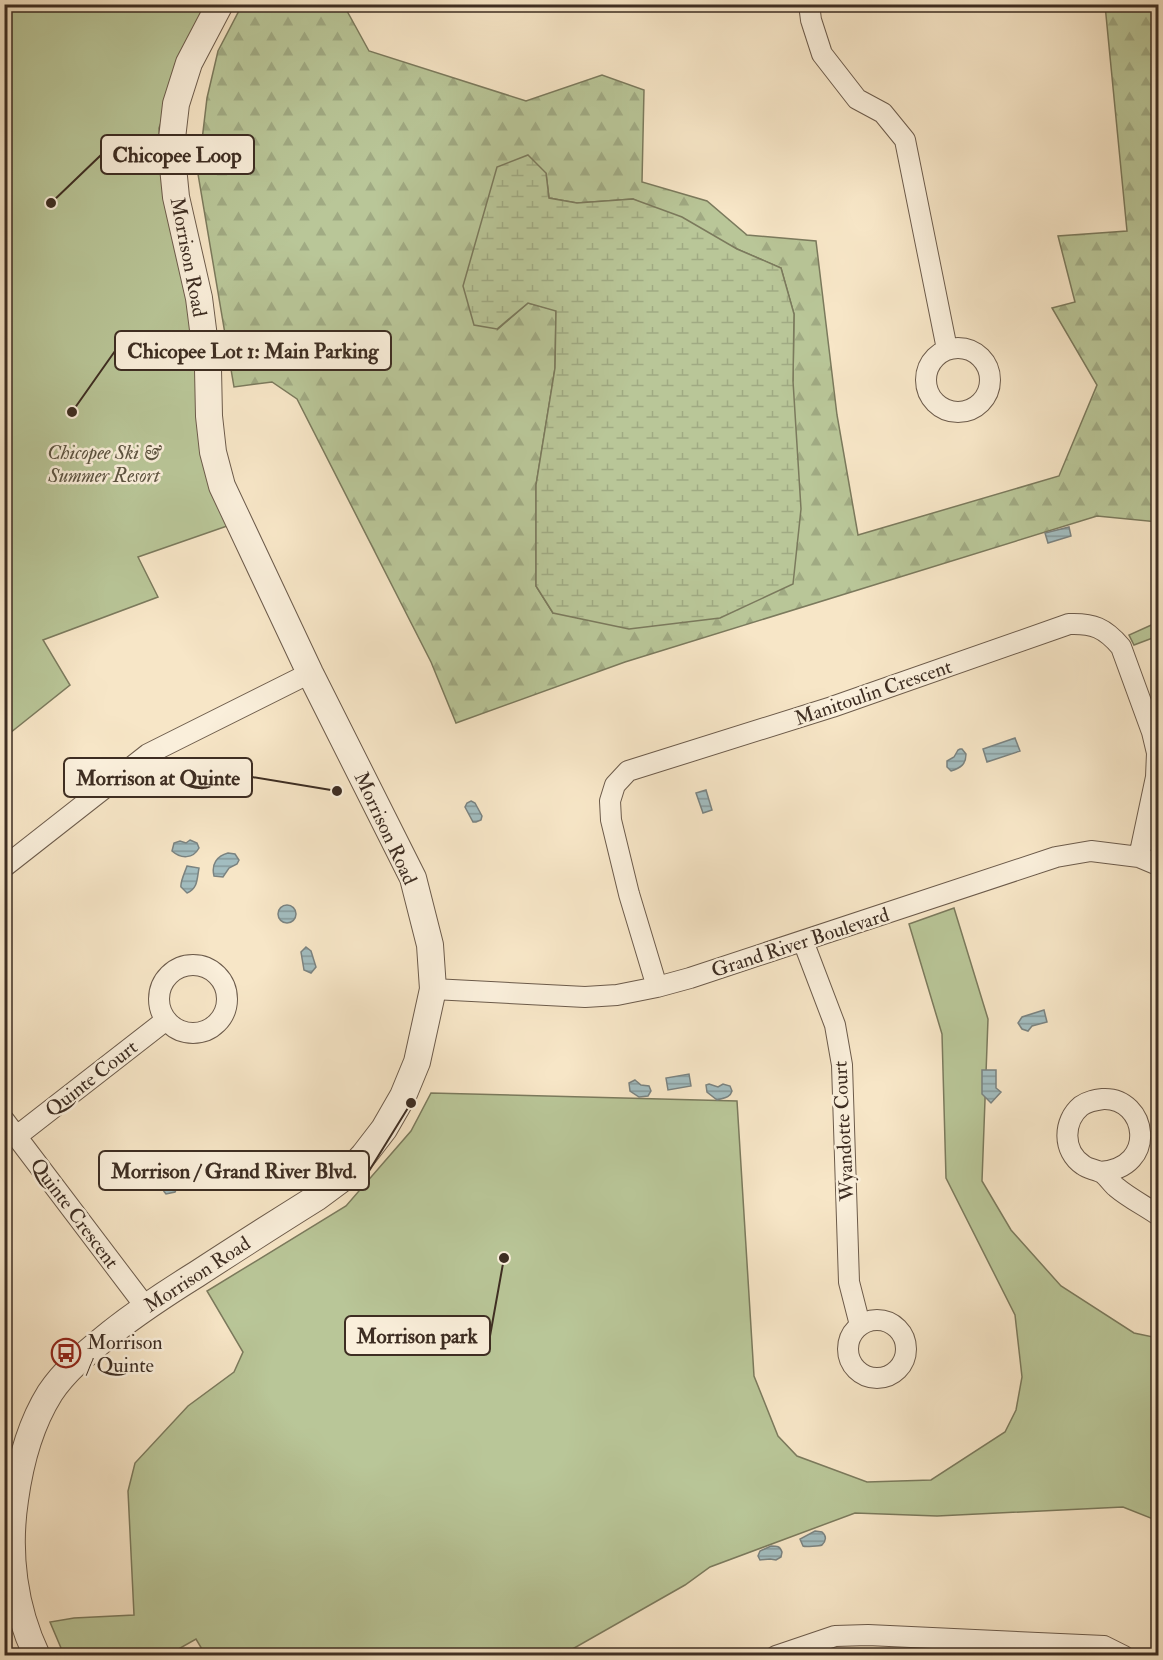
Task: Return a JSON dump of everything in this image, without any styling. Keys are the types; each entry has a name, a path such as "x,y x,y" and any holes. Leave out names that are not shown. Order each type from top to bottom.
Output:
{"street":[{"name":"Morrison Road","path":"37,1656 29,1640 19,1608 12,1554 14,1505 27,1445 37,1418 51,1392 71,1367 145,1306 316,1198 343,1178 384,1129 404,1096 417,1062 433,989 430,945 413,878 310,673 222,486 213,452 209,416 208,369 199,298 177,198 171,147 176,104 189,63 220,4"},
{"path":"809,4 811,20 822,54 857,99 883,113 905,140 947,349"},
{"name":"Manitoulin Crescent","path":"657,987 629,894 611,820 610,801 615,785 628,771 832,707 1069,624 1084,624 1099,628 1121,647 1152,732 1157,753 1156,777 1139,857"},
{"path":"4,867 148,754 310,673"},
{"name":"Grand River Boulevard","path":"433,989 585,997 617,995 690,978 1056,857 1091,851 1139,857 1158,865"},
{"name":"Wyandotte Court","path":"802,941 834,1025 842,1065 849,1282 860,1325"},
{"name":"Quinte Court","path":"17,1136 166,1020"},
{"name":"Quinte Crescent","path":"4,1120 145,1306"},
{"path":"1100,1172 1117,1188 1158,1215"},
{"path":"776,1656 835,1636 868,1635 1104,1646 1124,1656"}],"green space":[{"name":"Chicopee Ski & Summer Resort","path":"5,5 211,5 175,83 159,128 162,186 191,313 230,525 138,557 158,597 43,640 70,685 5,737"},
{"path":"242,5 334,5 347,11 369,51 526,101 602,75 644,90 642,182 707,201 747,235 816,241 837,415 858,535 1059,476 1097,385 1052,308 1075,302 1058,236 1127,231 1105,5 1158,5 1158,522 1097,516 625,662 456,723 431,662 297,399 272,382 234,387 198,174 207,98 218,51","holes":["546,173 549,198 577,203 633,199 781,268 794,314 793,381 553,613 536,586 536,485 555,368 556,310 528,303 498,329"]},
{"path":"528,155 546,173 549,198 577,203 633,199 682,217 737,249 781,268 794,314 793,381 801,509 793,584 720,618 629,629 553,613 536,586 536,485 555,368 556,311 528,303 497,329 474,325 463,286 497,167"},
{"path":"1158,622 1158,636 1134,645 1129,635"},
{"path":"954,908 988,1019 982,1181 1011,1230 1061,1286 1134,1333 1158,1338 1158,1521 1123,1507 937,1516 855,1513 710,1567 685,1585 562,1655 206,1656 196,1639 168,1655 64,1655 50,1622 74,1618 134,1615 128,1491 135,1463 188,1406 234,1372 243,1352 207,1291 346,1206 411,1131 431,1093 737,1101 754,1376 778,1436 797,1456 867,1482 931,1480 1005,1432 1016,1410 1022,1377 1015,1315 946,1178 942,1034 909,924"}],"water":[{"path":"1069,527 1071,536 1048,543 1045,533"},
{"path":"1015,738 1020,751 987,762 983,749"},
{"path":"960,749 966,754 964,763 951,771 947,767 947,761 954,757"},
{"path":"706,790 712,810 703,813 696,793"},
{"path":"471,801 475,803 482,816 481,820 476,822 473,822 465,807"},
{"path":"190,840 197,843 199,848 194,854 183,856 172,851 174,843 180,841 186,843"},
{"path":"228,853 235,854 239,860 237,864 229,868 223,877 214,876 213,868 216,861"},
{"path":"187,866 199,868 195,886 187,893 181,885"},
{"path":"287,905 293,908 296,914 293,920 287,923 281,920 278,914 281,908"},
{"path":"306,947 311,951 316,967 311,973 304,970 301,952"},
{"path":"1044,1010 1047,1022 1032,1026 1028,1031 1022,1029 1018,1023 1022,1017"},
{"path":"982,1070 996,1070 996,1088 1001,1092 991,1103 982,1094"},
{"path":"689,1074 691,1086 668,1090 666,1078"},
{"path":"635,1080 641,1085 649,1086 651,1091 648,1096 639,1097 630,1091 629,1083"},
{"path":"723,1084 730,1086 732,1091 728,1096 717,1100 707,1092 706,1085 718,1087"},
{"path":"161,1170 167,1170 173,1178 177,1186 175,1192 166,1194 164,1192 160,1179"},
{"path":"815,1531 825,1535 822,1545 803,1546 800,1539"},
{"path":"777,1546 780,1549 781,1557 776,1560 760,1560 758,1556 760,1551"}],"place":[{"name":"Chicopee Loop","path":"51,203"},
{"name":"Chicopee Lot 1: Main Parking","path":"72,412"},
{"name":"Morrison at Quinte","path":"337,791"},
{"name":"Morrison / Grand River Blvd.","path":"411,1103"},
{"name":"Morrison park","path":"504,1258"},
{"name":"Morrison / Quinte","path":"66,1353"}]}
